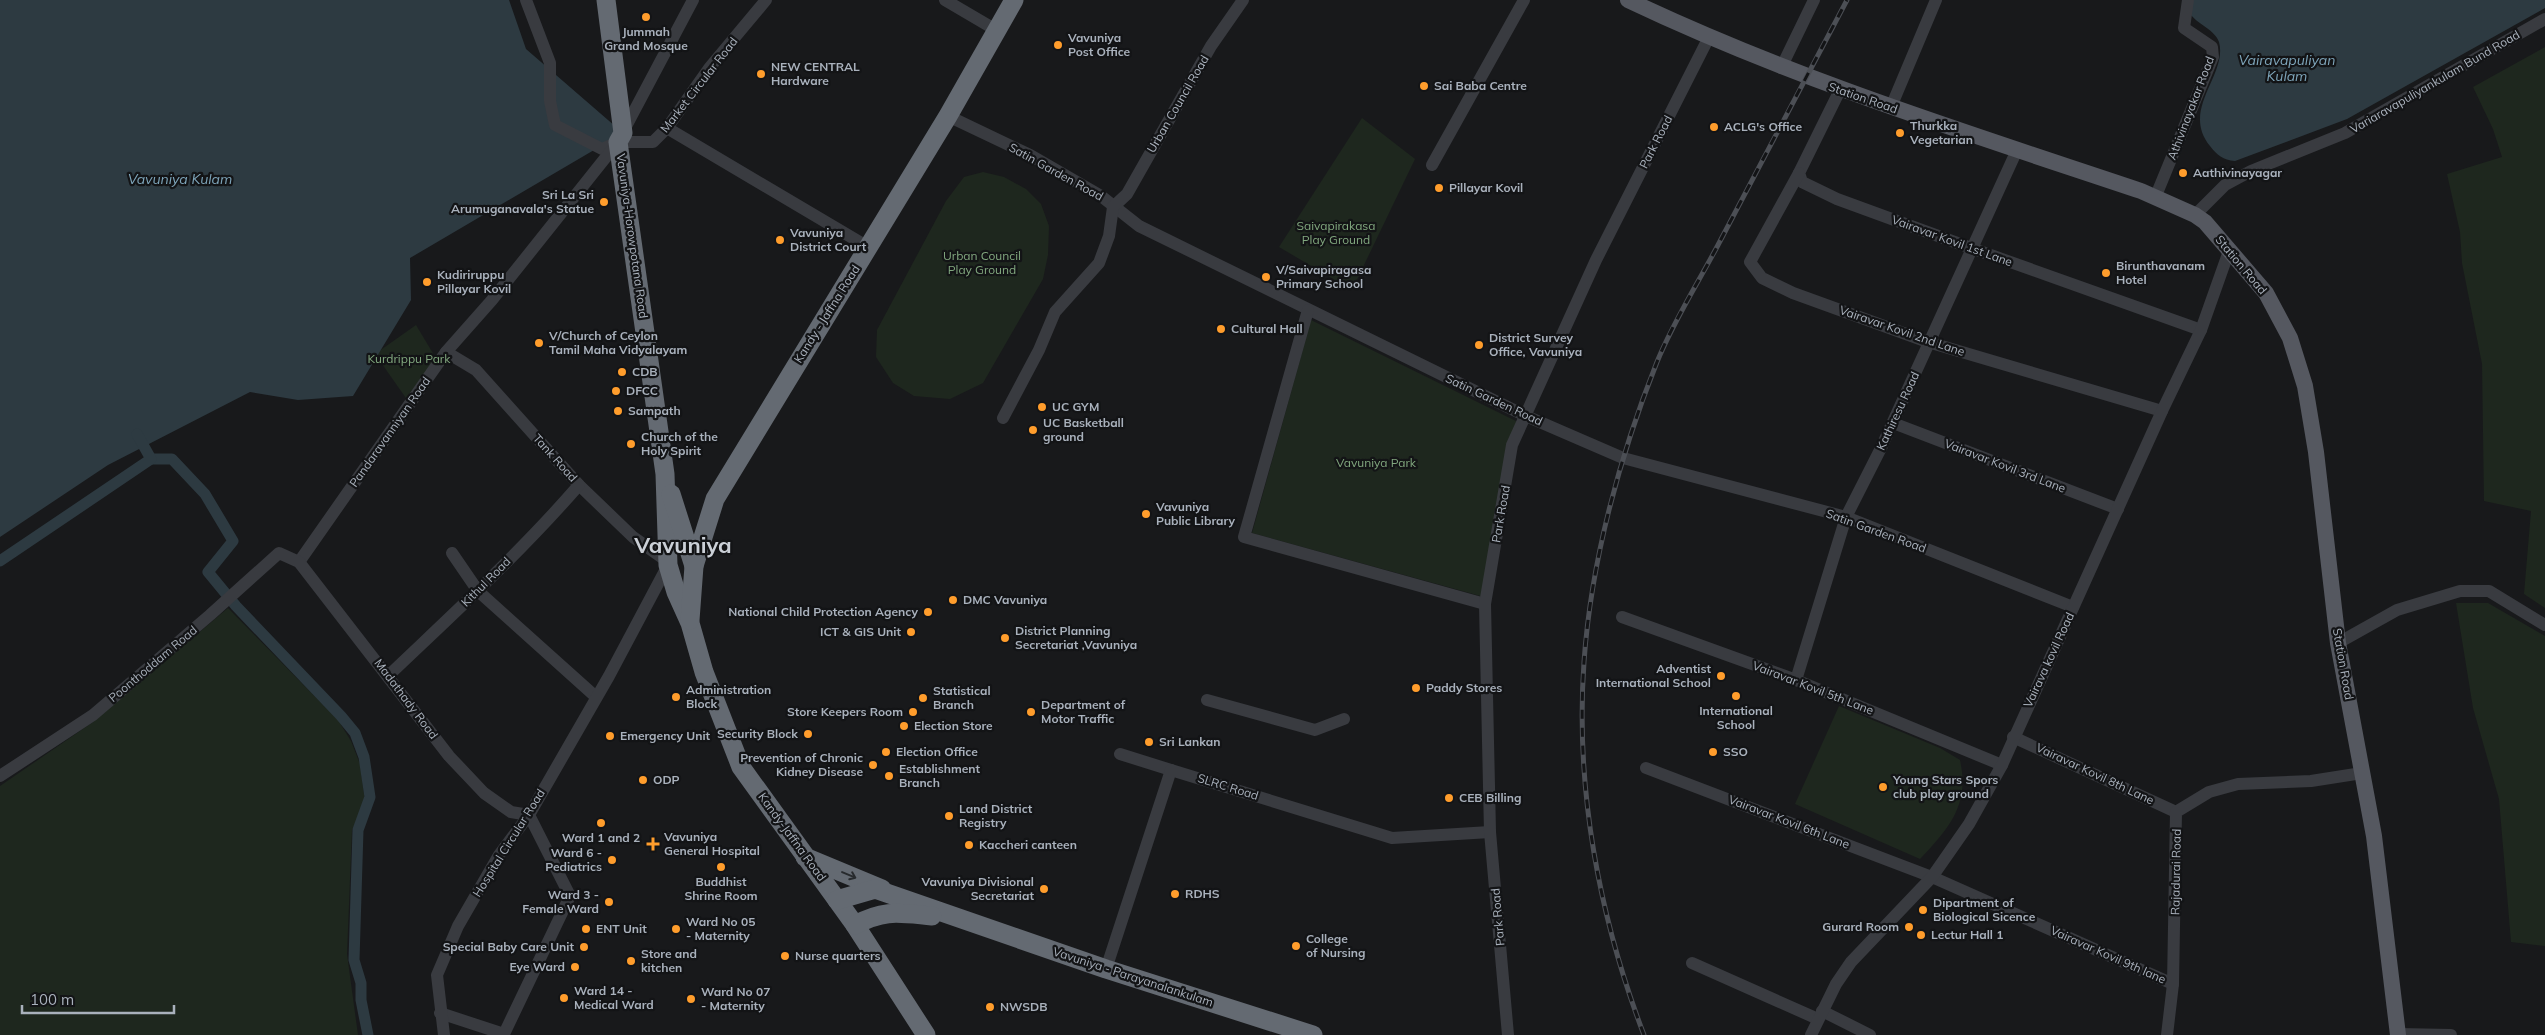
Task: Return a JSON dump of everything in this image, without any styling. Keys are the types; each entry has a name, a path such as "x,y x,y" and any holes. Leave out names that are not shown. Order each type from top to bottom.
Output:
{"highway":[{"name":"Vavuniya-Horowpotana Road","path":"606,0 620,138 665,474 668,563"},
{"name":"Kandy - Jaffna Road","path":"668,563 710,505 948,116 1014,0"},
{"name":"Vavuniya-Horowpotana Road","path":"665,474 694,566"},
{"name":"Kandy - Jaffna Road","path":"694,566 710,505"},
{"path":"677,510 696,514 710,505"},
{"name":"Kandy-Jaffna Road","path":"668,563 673,584 690,623 704,672 742,767 856,926 926,1035"},
{"name":"Kandy-Jaffna Road","path":"690,623 694,566"},
{"name":"Hospital Circular Road","path":"673,584 694,566"},
{"path":"804,856 953,917"},
{"path":"837,900 875,889 909,900"},
{"path":"856,926 875,915 895,912 953,917"},
{"name":"Vavuniya - Parayanalankulam","path":"953,917 1106,969 1313,1035"}],"main road":[{"name":"Station Road","path":"1628,0 1781,68 2155,198 2195,215 2205,222 2266,293 2290,338 2305,386 2316,452 2338,642 2374,836 2398,1035"}],"street":[{"name":"Market Circular Road","path":"526,0 550,63 550,101 555,125 602,149 620,138 653,142 667,128 710,67 766,0"},
{"name":"Pandaravanniyan Road","path":"299,562 446,352 492,300 620,138 693,0"},
{"path":"945,0 996,30"},
{"name":"Urban Council Road","path":"1113,207 1127,194 1211,46 1243,0"},
{"path":"1432,165 1524,0"},
{"path":"1781,68 1814,0"},
{"path":"1891,107 1936,0"},
{"name":"Athivinayakar Road","path":"2155,198 2213,57 2212,48 2183,27 2188,0"},
{"name":"Variaravapuliyankulam Bund Road","path":"2195,215 2225,185 2251,170 2345,133 2545,19"},
{"name":"Park Road","path":"1508,1035 1490,832 1485,604 1512,445 1596,260 1709,37"},
{"path":"1799,173 1840,90"},
{"name":"Satin Garden Road","path":"948,116 1030,155 1102,196 1113,207 1139,226 1526,416 1623,458 1846,517 2073,607"},
{"path":"667,128 868,247"},
{"name":"Kathiresu Road","path":"1796,680 1846,517 1893,422 2017,150"},
{"name":"Vairavar Kovil 1st Lane","path":"1799,173 1802,182 1812,189 2201,330"},
{"name":"Vairavar Kovil 2nd Lane","path":"1799,173 1750,262 1762,278 1792,293 1928,342 2162,411"},
{"path":"1003,418 1040,350 1055,312 1099,263 1109,236 1113,207"},
{"name":"Vairava kovil Road","path":"1811,1035 1836,984 1852,962 1932,877 1969,824 2002,765 2013,737 2162,411 2201,330 2229,251"},
{"path":"1308,310 1244,537 1485,604"},
{"name":"Tank Road","path":"446,352 476,370 579,485 633,537 668,563"},
{"name":"Vairavar Kovil 3rd Lane","path":"1893,422 2118,509"},
{"name":"Kithul Road","path":"388,676 478,591 551,517 579,485"},
{"name":"Poonthoddam Road","path":"0,776 93,714 210,615 279,553 299,562"},
{"path":"452,553 478,591 596,697"},
{"name":"Madathady Road","path":"299,562 449,756 484,793 511,812 529,815"},
{"name":"Hospital Circular Road","path":"444,1035 436,976 458,926 499,854 529,815 646,608 668,563"},
{"name":"Hospital Circular Road","path":"646,608 673,584"},
{"path":"2338,642 2397,610 2460,592 2489,592 2545,625"},
{"name":"Vairavar Kovil 5th Lane","path":"1622,617 1796,680 2002,765"},
{"path":"1207,700 1315,730 1344,719"},
{"name":"Vairavar Kovil 8th Lane","path":"2013,737 2176,812"},
{"name":"SLRC Road","path":"1120,754 1392,838 1490,832"},
{"name":"Vairavar Kovil 6th Lane","path":"1646,768 1932,877"},
{"path":"1106,969 1171,770"},
{"name":"Rajadurai Road","path":"2167,1035 2174,984 2176,812 2209,792 2238,784 2311,781 2362,773"},
{"path":"440,1013 504,1034 570,896 529,815"},
{"name":"Vairavar Kovil 9th lane","path":"1932,877 2174,984"},
{"path":"1692,963 1870,1035"},
{"path":"2398,1035 2451,1035"}],"green space":[{"path":"2545,47 2545,608 2524,594 2531,511 2484,501 2482,364 2462,263 2460,232 2447,174 2502,157 2493,129 2473,87"},
{"name":"Saivapirakasa Play Ground","path":"1362,118 1415,159 1352,290 1279,247"},
{"name":"Urban Council Play Ground","path":"983,172 1004,177 1026,189 1041,204 1049,226 1048,255 1043,279 983,383 950,399 914,396 893,383 876,357 877,330 946,201 964,177"},
{"name":"Vavuniya Park","path":"1311,320 1520,423 1484,597 1252,533"},
{"name":"Kurdrippu Park","path":"416,325 437,360 408,401 375,354"},
{"path":"2456,603 2488,603 2545,636 2545,946 2511,942 2499,799 2473,708"},
{"path":"228,608 338,720 351,741 360,764 365,802 352,830 347,954 358,1035 0,1035 0,786 93,722"},
{"name":"Young Stars Spors club play ground","path":"1839,706 1940,748 1960,760 1962,790 1955,815 1940,837 1920,859 1795,804"}],"water":[{"name":"Vavuniya Kulam","path":"0,0 509,0 526,49 623,133 410,258 411,300 353,396 298,400 250,392 108,465 0,537"},
{"name":"Vairavapuliyan Kulam","path":"2193,0 2545,0 2545,8 2347,119 2235,161 2227,160 2218,154 2210,146 2202,132 2200,119 2202,106 2220,54 2217,38 2191,15"}],"waterway":[{"path":"0,561 151,459 137,434"},
{"path":"151,459 172,459 205,494 233,541 208,572 236,606 355,733 364,757 370,797 358,830 354,960 361,983 361,1000 368,1035"}],"railway":[{"path":"1644,1035 1614,945 1594,852 1587,804 1583,757 1582,709 1584,662 1593,586 1600,547 1619,471 1663,347 1847,0"}],"place":[{"name":"Jummah Grand Mosque","path":"646,17"},
{"name":"Vavuniya Post Office","path":"1058,45"},
{"name":"NEW CENTRAL Hardware","path":"761,74"},
{"name":"Sai Baba Centre","path":"1424,86"},
{"name":"ACLG's Office","path":"1714,127"},
{"name":"Thurkka Vegetarian","path":"1900,133"},
{"name":"Aathivinayagar","path":"2183,173"},
{"name":"Pillayar Kovil","path":"1439,188"},
{"name":"Sri La Sri Arumuganavala's Statue","path":"604,202"},
{"name":"Vavuniya District Court","path":"780,240"},
{"name":"Birunthavanam Hotel","path":"2106,273"},
{"name":"V/Saivapiragasa Primary School","path":"1266,277"},
{"name":"Kudiriruppu Pillayar Kovil","path":"427,282"},
{"name":"Cultural Hall","path":"1221,329"},
{"name":"V/Church of Ceylon Tamil Maha Vidyalayam","path":"539,343"},
{"name":"District Survey Office, Vavuniya","path":"1479,345"},
{"name":"CDB","path":"622,372"},
{"name":"DFCC","path":"616,391"},
{"name":"UC GYM","path":"1042,407"},
{"name":"Sampath","path":"618,411"},
{"name":"UC Basketball ground","path":"1033,430"},
{"name":"Church of the Holy Spirit","path":"631,444"},
{"name":"Vavuniya Public Library","path":"1146,514"},
{"name":"DMC Vavuniya","path":"953,600"},
{"name":"National Child Protection Agency","path":"928,612"},
{"name":"ICT & GIS Unit","path":"911,632"},
{"name":"District Planning Secretariat ,Vavuniya","path":"1005,638"},
{"name":"Adventist International School","path":"1721,676"},
{"name":"Paddy Stores","path":"1416,688"},
{"name":"International School","path":"1736,696"},
{"name":"Administration Block","path":"676,697"},
{"name":"Statistical Branch","path":"923,698"},
{"name":"Store Keepers Room","path":"913,712"},
{"name":"Department of Motor Traffic","path":"1031,712"},
{"name":"Election Store","path":"904,726"},
{"name":"Security Block","path":"808,734"},
{"name":"Emergency Unit","path":"610,736"},
{"name":"Sri Lankan","path":"1149,742"},
{"name":"Election Office","path":"886,752"},
{"name":"SSO","path":"1713,752"},
{"name":"Prevention of Chronic Kidney Disease","path":"873,765"},
{"name":"Establishment Branch","path":"889,776"},
{"name":"ODP","path":"643,780"},
{"name":"Young Stars Spors club play ground","path":"1883,787"},
{"name":"CEB Billing","path":"1449,798"},
{"name":"Land District Registry","path":"949,816"},
{"name":"Ward 1 and 2","path":"601,823"},
{"name":"Vavuniya General Hospital","path":"653,844"},
{"name":"Kaccheri canteen","path":"969,845"},
{"name":"Ward 6 - Pediatrics","path":"612,860"},
{"name":"Buddhist Shrine Room","path":"721,867"},
{"name":"Vavuniya Divisional Secretariat","path":"1044,889"},
{"name":"RDHS","path":"1175,894"},
{"name":"Ward 3 - Female Ward","path":"609,902"},
{"name":"Dipartment of Biological Sicence","path":"1923,910"},
{"name":"Gurard Room","path":"1909,927"},
{"name":"ENT Unit","path":"586,929"},
{"name":"Ward No 05 - Maternity","path":"676,929"},
{"name":"Lectur Hall 1","path":"1921,935"},
{"name":"College of Nursing","path":"1296,946"},
{"name":"Special Baby Care Unit","path":"584,947"},
{"name":"Nurse quarters","path":"785,956"},
{"name":"Store and kitchen","path":"631,961"},
{"name":"Eye Ward","path":"575,967"},
{"name":"Ward 14 - Medical Ward","path":"564,998"},
{"name":"Ward No 07 - Maternity","path":"691,999"},
{"name":"NWSDB","path":"990,1007"}],"district":[{"name":"Vavuniya","path":"683,545"}]}
